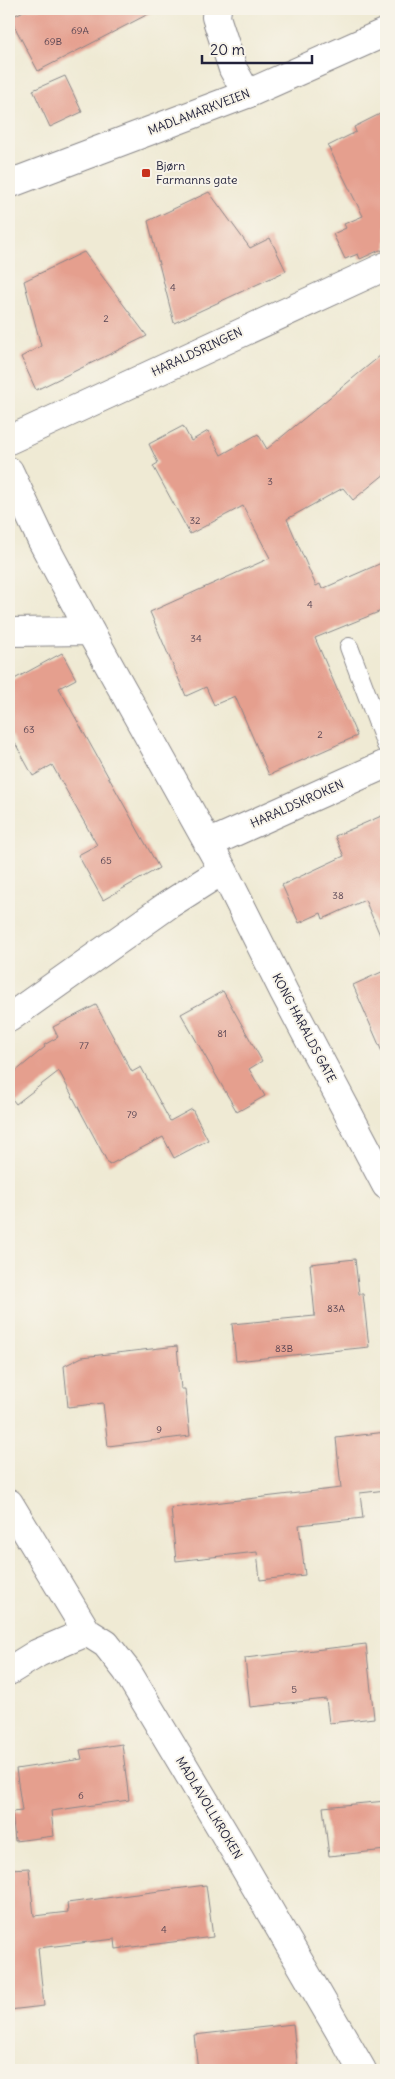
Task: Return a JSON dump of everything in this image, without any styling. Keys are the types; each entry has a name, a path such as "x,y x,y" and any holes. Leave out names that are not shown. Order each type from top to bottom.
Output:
{"street":[{"path":"217,9 216,17 233,70 247,94"},
{"name":"MADLAMARKVEIEN","path":"9,184 247,94 386,32"},
{"name":"HARALDSRINGEN","path":"9,440 386,266"},
{"name":"KONG HARALDS GATE","path":"9,471 42,541 223,870 284,992 386,1185"},
{"path":"9,632 90,631"},
{"name":"HARALDSKROKEN","path":"208,844 386,764"},
{"path":"9,1018 168,905 223,870"},
{"path":"9,1503 87,1632 38,1653 9,1671"},
{"name":"MADLAVOLLKROKEN","path":"87,1632 106,1644 127,1671 234,1849 362,2070"}],"lane":[{"path":"349,647 386,745"}],"building":[{"path":"27,9 158,9 38,71 10,18"},
{"path":"65,76 82,112 50,127 33,90"},
{"path":"386,111 386,251 380,250 360,259 358,254 345,259 333,234 346,228 344,224 363,216 328,146 356,132 354,127"},
{"path":"209,192 250,248 270,238 286,271 174,323 148,221"},
{"path":"84,252 147,336 36,390 21,357 41,346 24,281"},
{"path":"386,351 386,473 353,500 343,488 287,519 316,586 320,584 322,589 386,561 386,609 315,638 357,736 269,775 235,696 214,705 206,687 186,696 150,612 270,558 243,506 190,534 153,466 158,463 149,444 183,426 191,441 208,431 221,455 258,434 267,449"},
{"path":"62,653 76,679 59,688 159,868 103,900 78,855 97,845 52,765 33,776 9,732 9,682"},
{"path":"386,814 386,949 365,900 323,919 321,913 299,923 282,885 344,856 335,836"},
{"path":"386,970 386,1061 353,985"},
{"path":"223,991 262,1061 249,1069 265,1096 237,1112 181,1014"},
{"path":"96,1005 132,1072 141,1067 170,1121 192,1109 208,1140 174,1158 163,1137 109,1165 59,1071 16,1104 9,1095 9,1077 45,1047 44,1045 58,1037 53,1027"},
{"path":"355,1259 359,1294 363,1294 369,1347 236,1361 232,1324 315,1316 310,1264"},
{"path":"177,1346 181,1389 185,1389 190,1436 108,1446 103,1403 68,1407 64,1366 82,1357"},
{"path":"386,1432 386,1490 360,1493 363,1518 299,1525 305,1575 260,1580 257,1552 176,1561 171,1508 341,1488 336,1438"},
{"path":"366,1644 374,1718 329,1723 326,1699 250,1707 245,1658"},
{"path":"122,1744 129,1800 51,1811 54,1836 15,1841 12,1812 22,1811 16,1769 82,1759 80,1750"},
{"path":"386,1801 386,1850 329,1856 323,1807"},
{"path":"29,1868 34,1916 68,1912 67,1903 206,1885 213,1937 116,1949 115,1939 38,1948 44,2006 9,2010 9,1869"},
{"path":"293,2024 298,2070 198,2070 194,2035"}],"place":[{"name":"Bjørn Farmanns gate","path":"146,173"}]}
